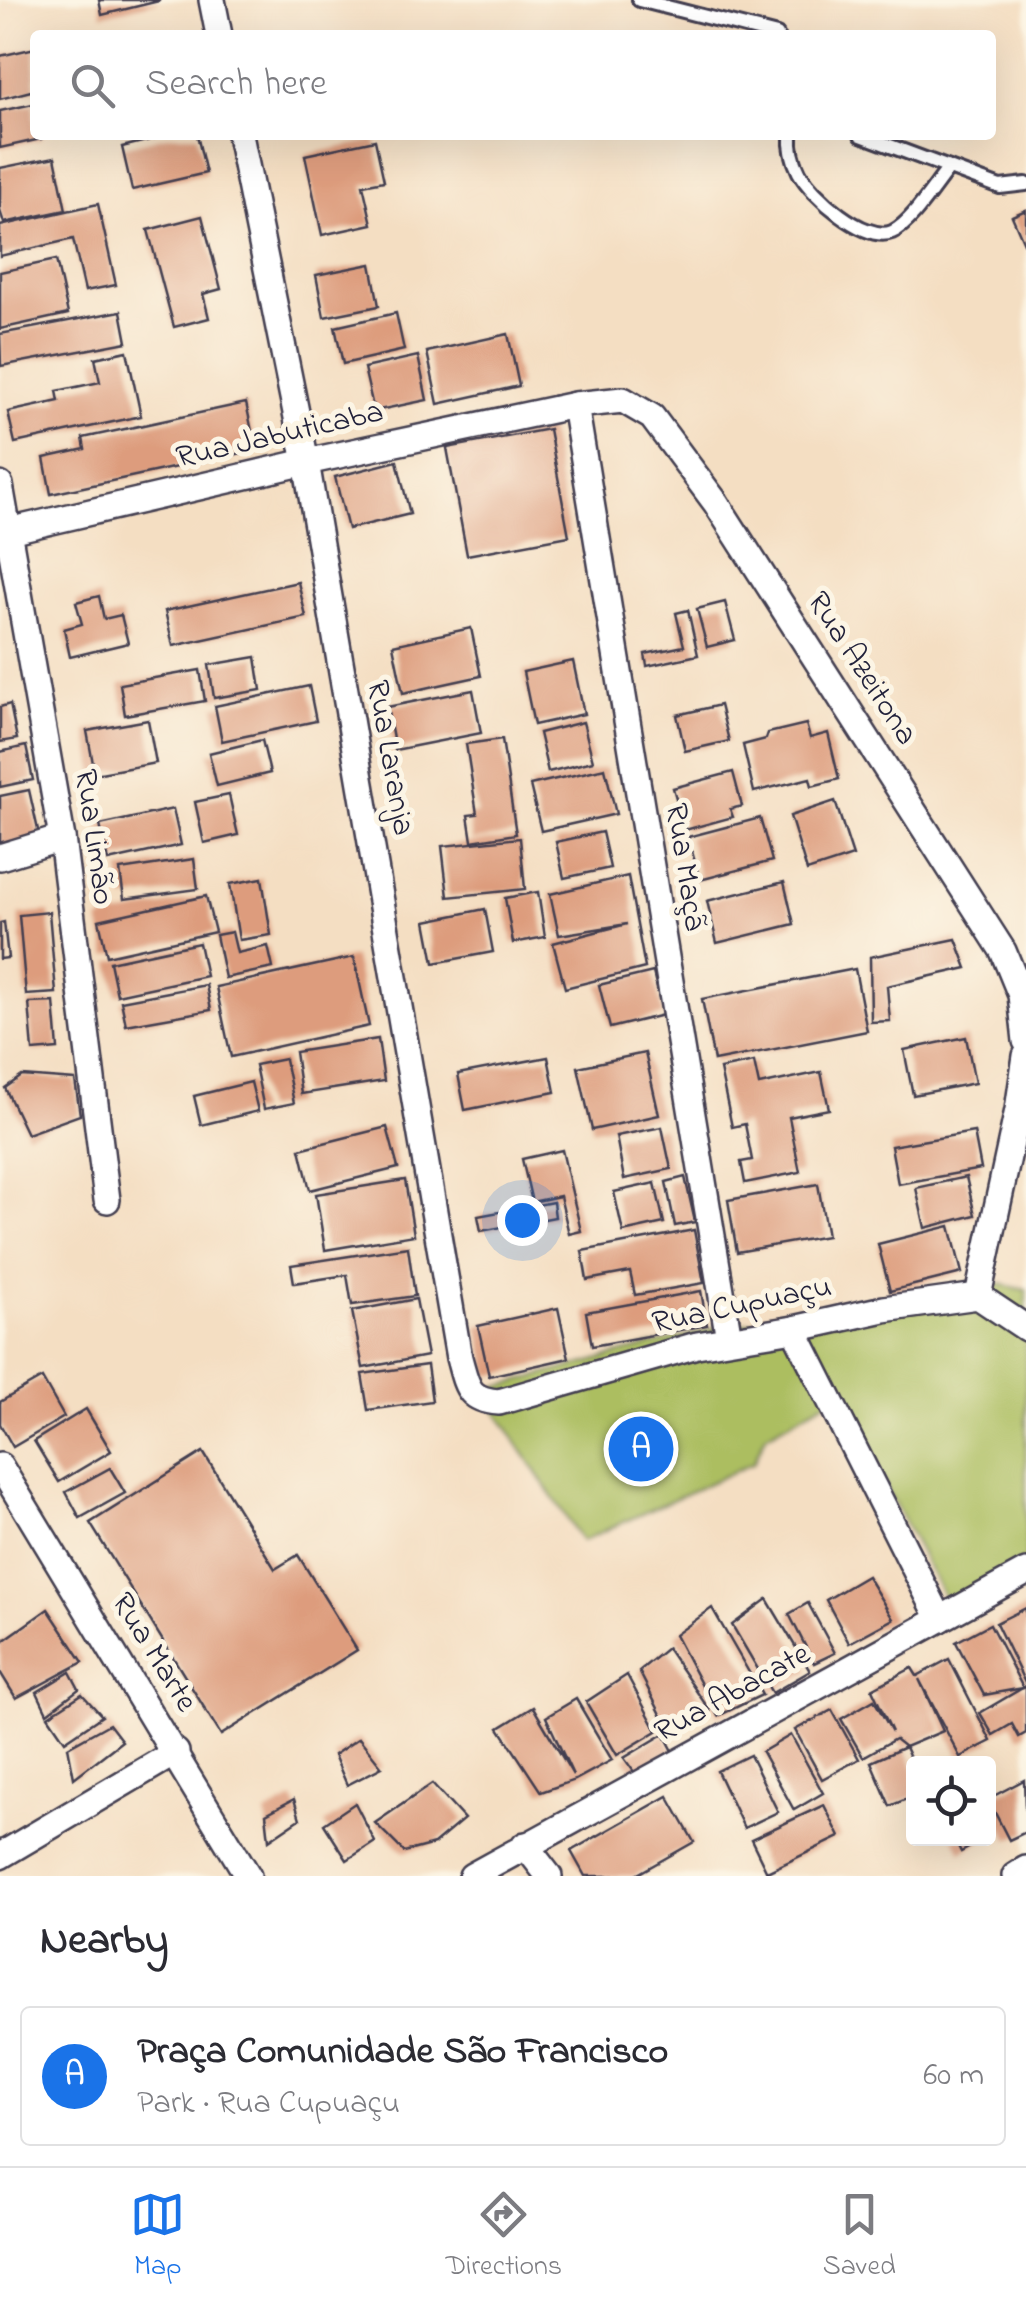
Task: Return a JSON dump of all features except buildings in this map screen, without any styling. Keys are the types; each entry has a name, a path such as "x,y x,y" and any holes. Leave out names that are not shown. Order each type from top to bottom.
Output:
{"street":[{"path":"212,0 218,30"},
{"name":"Rua Laranja","path":"241,140 306,462 459,1358 470,1392"},
{"name":"Rua Azeitona","path":"575,405 623,400 652,417 671,440 726,519 1003,951 1021,994 1026,1041"},
{"name":"Rua Jabuticaba","path":"5,532 575,405"},
{"name":"Rua Maçã","path":"575,405 728,1339"},
{"name":"Rua Limão","path":"0,486 5,532 62,838 108,1200"},
{"path":"0,857 62,838"},
{"path":"1026,1056 978,1296 1026,1328"},
{"name":"Rua Cupuaçu","path":"470,1392 482,1401 499,1402 697,1344 978,1296"},
{"path":"794,1330 940,1618"},
{"name":"Rua Marte","path":"0,1466 248,1876"},
{"name":"Rua Abacate","path":"472,1876 1026,1572"},
{"path":"0,1856 176,1752"},
{"path":"525,1845 549,1876"},
{"path":"1015,1876 1026,1869"}],"lane":[{"path":"639,0 757,30"},
{"path":"792,140 792,154 800,176 851,223 875,234 890,233 903,226 949,168"},
{"path":"874,140 1000,187 1026,184"}],"green space":[{"path":"981,1280 1026,1290 1026,1559 947,1603 837,1395 766,1435 753,1463 582,1541 483,1391 730,1324 799,1320"}],"place":[{"name":"Praça Comunidade São Francisco","path":"641,1449"}]}
